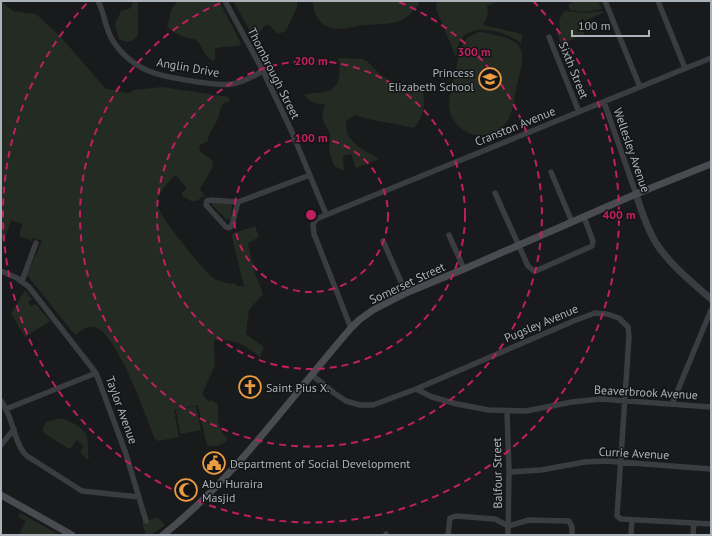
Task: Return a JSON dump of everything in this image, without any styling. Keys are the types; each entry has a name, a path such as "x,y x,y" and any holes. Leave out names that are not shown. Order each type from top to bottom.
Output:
{"main road":[{"name":"Somerset Street","path":"165,534 217,487 351,328 366,315 380,306 406,294 636,194 711,164"},
{"path":"1,495 72,535"}],"street":[{"name":"Anglin Drive","path":"98,1 112,40 130,60 149,72 180,79 226,85 236,83 263,71"},
{"name":"Thornbrough Street","path":"225,1 263,71 291,130 326,214"},
{"path":"605,1 640,87"},
{"path":"658,1 685,68"},
{"name":"Sixth Street","path":"549,37 579,112"},
{"name":"Cranston Avenue","path":"326,214 711,58"},
{"name":"Wellesley Avenue","path":"604,102 649,229 662,251 681,272 711,299"},
{"path":"551,172 572,222"},
{"path":"238,202 232,225 229,228 226,227 206,205 207,201 213,200 238,202 310,175"},
{"path":"494,193 528,266 534,271 592,246 593,241 584,217"},
{"path":"326,214 314,221 314,234 351,328"},
{"path":"449,235 464,269"},
{"path":"383,241 406,294"},
{"path":"22,281 36,243"},
{"name":"Taylor Avenue","path":"1,271 22,281 29,287 96,373 126,454 146,521"},
{"path":"672,404 711,310"},
{"name":"Pugsley Avenue","path":"312,375 341,398 353,404 373,405 416,390 595,313 607,314 619,318 628,328 629,337 617,513 618,518 632,520"},
{"path":"6,409 96,373"},
{"name":"Beaverbrook Avenue","path":"416,390 432,397 457,404 479,409 507,411 526,411 586,400 611,400 711,407"},
{"path":"1,401 6,409 25,454 80,490 88,493 139,496"},
{"name":"Balfour Street","path":"507,411 509,472 508,535"},
{"path":"1,445 14,429"},
{"name":"Currie Avenue","path":"509,472 541,470 585,462 620,461 711,469"},
{"path":"448,535 450,518 456,516 495,519 508,526 529,520 569,521 572,527 572,535"},
{"path":"632,535 632,520 711,524"},
{"path":"693,535 694,523"}],"shaded area":[{"path":"1,1 13,11 36,14 60,36 106,89 130,93 133,90 162,87 229,97 230,101 224,103 221,107 218,119 207,142 201,144 199,148 201,152 212,160 213,167 200,189 207,199 203,196 197,201 191,201 182,196 182,193 187,188 175,175 161,191 157,203 164,218 191,254 213,278 221,281 236,283 237,286 244,286 231,234 255,226 259,237 248,243 254,270 263,294 249,310 246,334 264,347 260,357 239,343 228,340 214,340 215,365 202,394 209,402 212,400 218,405 218,420 220,428 228,439 221,445 207,446 198,405 174,410 179,437 158,441 155,439 130,377 112,344 103,332 91,327 82,330 75,335 27,275 42,241 33,238 32,241 19,236 22,224 11,220 5,239 1,241"},
{"path":"133,1 138,1 138,36 127,42 119,39 115,24 121,11 131,8"},
{"path":"177,1 219,1 241,45 215,49 215,59 213,61 210,59 197,41 180,35 167,27 171,11"},
{"path":"233,1 297,1 297,7 286,31 278,34 269,25 264,26 258,35 258,39 255,40"},
{"path":"313,1 420,1 408,16 398,21 386,24 338,29 325,26 320,21 315,13"},
{"path":"437,1 499,1 487,6 488,12 483,25 522,34 521,44 507,35 488,30 477,30 468,33 461,39 456,57 436,9"},
{"path":"576,1 598,1 602,9 584,12 569,10 569,4"},
{"path":"564,11 587,13 602,11 603,13 580,23 585,34 561,44 557,34 560,29 559,20"},
{"path":"479,32 500,36 517,44 521,50 522,64 514,103 508,120 499,130 492,134 475,135 465,131 457,124 451,115 449,105 450,93 462,45 468,37"},
{"path":"338,58 362,59 368,62 381,75 389,80 422,91 424,100 423,110 414,128 355,115 346,121 347,134 357,146 379,159 356,168 351,154 343,156 344,171 334,166 329,150 330,134 324,123 322,114 325,105 311,101 304,94 325,92 337,84 339,76"},
{"path":"212,203 232,203 231,219 227,220 212,205"},
{"path":"25,290 32,299 28,302 31,306 36,304 50,321 25,337 11,314"},
{"path":"196,406 201,430 180,434 176,410"},
{"path":"61,418 66,419 84,431 87,438 89,458 87,459 80,452 84,446 77,440 71,448 67,448 44,433 43,428 46,422"},
{"path":"20,514 58,534 19,535 26,521 18,517"},
{"path":"157,517 165,525 151,535 146,535 142,523"}],"place":[{"name":"Princess Elizabeth School","path":"490,79"},
{"name":"Saint Pius X.","path":"250,387"},
{"name":"Department of Social Development","path":"214,463"},
{"name":"Abu Huraira Masjid","path":"186,490"}]}
